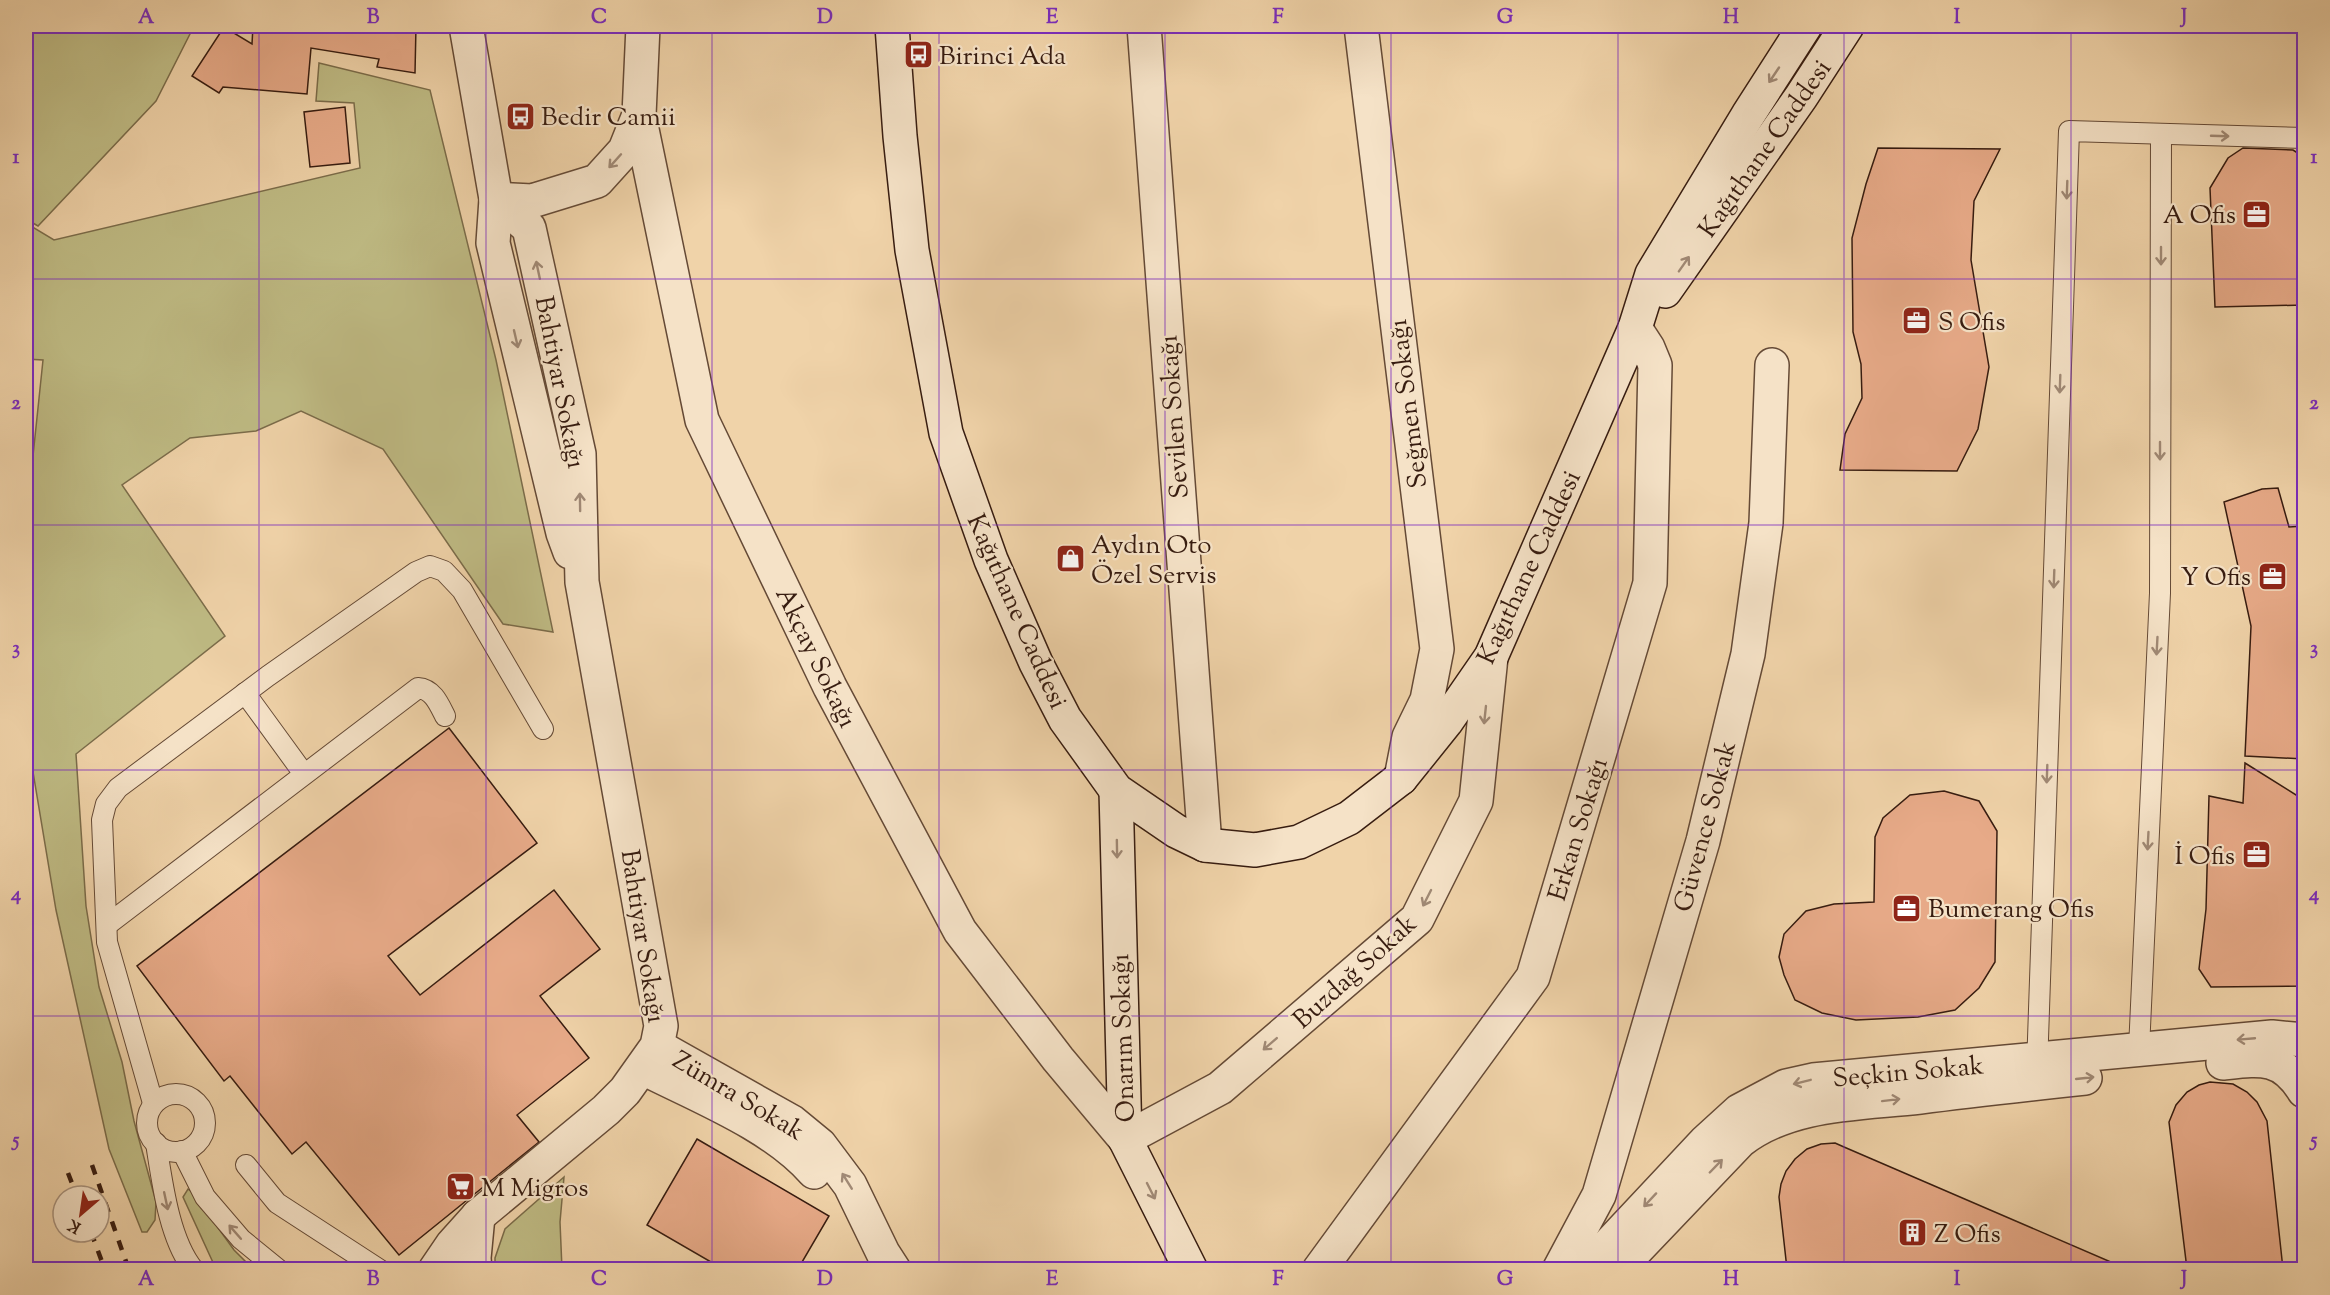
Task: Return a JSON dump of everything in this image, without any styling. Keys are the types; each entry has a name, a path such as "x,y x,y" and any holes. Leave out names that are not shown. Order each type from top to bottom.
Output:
{"street":[{"name":"Bahtiyar Sokağı","path":"466,26 496,199 493,243 563,533 582,582 662,1026 650,1057"},
{"path":"496,199 532,201 597,180 625,150 639,115 644,26"},
{"name":"Kağıthane Caddesi","path":"892,26 900,136 912,250 946,433 991,560 1036,663 1065,719 1116,790 1176,831 1205,844 1255,850 1299,842 1348,818 1401,778 1446,722 1491,657 1635,328 1652,274 1805,26"},
{"name":"Sevilen Sokağı","path":"1144,26 1205,844"},
{"name":"Seğmen Sokağı","path":"1362,26 1437,649 1427,700 1409,737 1401,778"},
{"name":"Kağıthane Caddesi","path":"1635,328 1666,290 1801,97 1847,26"},
{"name":"Akçay Sokağı","path":"639,115 702,420 830,687 960,931 1058,1059 1125,1139"},
{"name":"Erkan Sokağı","path":"1319,1269 1533,977 1650,583 1655,365 1648,348 1635,328"},
{"name":"Güvence Sokak","path":"1559,1269 1599,1195 1703,841 1745,665 1766,523 1772,365"},
{"name":"Buzdağ Sokak","path":"1125,1139 1220,1088 1417,919 1476,801 1491,657"},
{"name":"Onarım Sokağı","path":"1116,790 1125,1139 1191,1269"},
{"name":"Seçkin Sokak","path":"1617,1269 1740,1141 1764,1124 1798,1112 2037,1072 2139,1049 2272,1037 2304,1040"},
{"path":"435,1269 452,1245 478,1216 606,1110 625,1091 650,1057"},
{"name":"Zümra Sokak","path":"650,1057 759,1128 807,1164 839,1207 873,1269"},
{"name":"Zümra Sokak","path":"650,1057 792,1122 820,1145 850,1185 878,1244 894,1269"},
{"name":"Seçkin Sokak","path":"1585,1269 1705,1142 1738,1111 1786,1086 1813,1080 2037,1072 2267,1060 2284,1067 2304,1091"},
{"path":"475,1269 478,1216"}],"lane":[{"path":"2037,1072 2069,131 2304,138"},
{"path":"2139,1049 2160,593 2161,134"},
{"path":"153,1103 107,942 102,820 106,804 118,788 245,693 416,572 430,566 444,571 462,590 543,729"},
{"path":"107,925 418,688 435,696 446,716"},
{"path":"245,693 304,774"},
{"path":"178,1093 188,1096 202,1109 205,1128 201,1137 195,1144 182,1151 167,1151 156,1143 147,1131 146,1121 153,1103 160,1097 178,1093"},
{"path":"156,1143 173,1228 194,1269"},
{"path":"182,1151 205,1197 240,1239 279,1269"},
{"path":"246,1165 277,1203 380,1269"}],"shaded area":[{"path":"26,26 194,26 156,101 38,226 26,219"},
{"path":"319,63 430,90 496,360 553,632 503,624 383,449 301,411 256,431 190,438 122,485 225,636 76,754 86,906 99,987 122,1062 134,1121 156,1202 155,1220 147,1232 142,1232 109,1149 56,910 28,742 26,563 28,504 43,360 26,359 26,223 54,240 360,168 354,103 316,101"},
{"path":"564,1177 560,1222 562,1269 495,1269 495,1258 505,1229"},
{"path":"188,1189 234,1250 253,1269 216,1269 183,1197"}],"building":[{"path":"253,26 416,26 415,73 377,67 379,59 311,48 307,94 223,87 219,93 192,76 224,27 252,44"},
{"path":"345,107 350,163 310,167 304,112"},
{"name":"S Ofis","path":"1878,148 2000,149 1974,201 1971,260 1989,367 1978,429 1957,471 1840,470 1845,434 1862,398 1861,364 1853,332 1852,238"},
{"name":"A Ofis","path":"2243,148 2293,150 2304,157 2304,305 2215,307 2210,188 2228,158"},
{"name":"Y Ofis","path":"2278,488 2289,527 2304,526 2304,759 2245,756 2251,626 2224,502 2262,489"},
{"path":"449,728 537,843 388,956 420,995 554,890 600,949 540,996 589,1058 517,1115 539,1142 399,1255 306,1142 292,1154 230,1076 224,1081 137,966"},
{"name":"İ Ofis","path":"2245,763 2304,800 2304,986 2211,987 2199,969 2206,909 2209,796 2243,803"},
{"name":"Bumerang Ofis","path":"1944,791 1979,801 1997,831 1995,962 1979,988 1955,1010 1918,1017 1856,1020 1822,1013 1795,1000 1779,957 1784,934 1806,911 1834,904 1874,902 1875,837 1883,818 1910,795"},
{"path":"2210,1082 2233,1084 2247,1092 2257,1102 2267,1121 2283,1269 2187,1269 2169,1122 2176,1105 2187,1092"},
{"path":"697,1139 829,1216 798,1269 723,1269 647,1225"},
{"name":"Z Ofis","path":"1835,1143 2127,1269 1787,1269 1779,1197 1781,1184 1786,1171 1807,1149 1821,1144"}],"railway":[{"path":"92,1165 129,1270"},
{"path":"68,1173 72,1184"},
{"path":"95,1244 105,1270"}],"place":[{"name":"Birinci Ada","path":"918,55"},
{"name":"Bedir Camii","path":"520,116"},
{"name":"A Ofis","path":"2257,214"},
{"name":"S Ofis","path":"1917,321"},
{"name":"Aydın Oto Özel Servis","path":"1070,559"},
{"name":"Y Ofis","path":"2272,576"},
{"name":"İ Ofis","path":"2256,855"},
{"name":"Bumerang Ofis","path":"1907,908"},
{"name":"M Migros","path":"460,1187"},
{"name":"Z Ofis","path":"1913,1233"}]}
